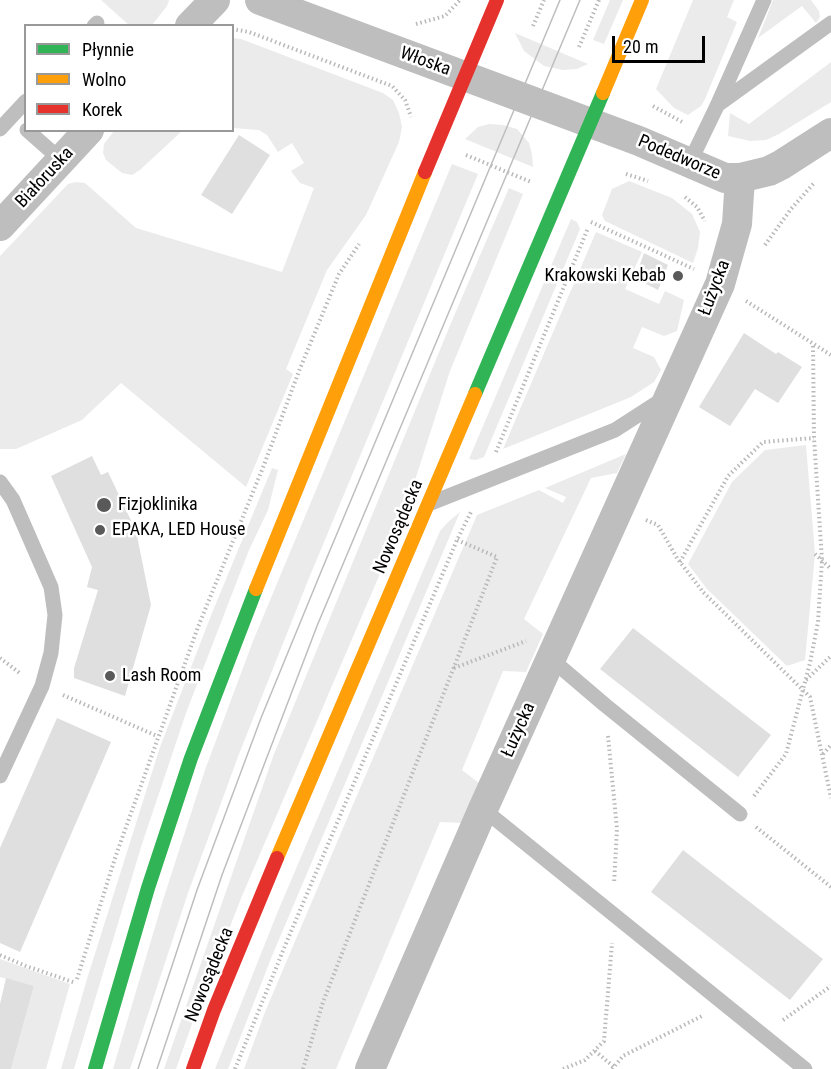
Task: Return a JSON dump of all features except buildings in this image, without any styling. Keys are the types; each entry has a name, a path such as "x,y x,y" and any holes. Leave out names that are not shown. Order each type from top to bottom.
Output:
{"main road":[{"path":"95,1069 148,888 195,747 239,630 497,0"},
{"name":"Nowosądecka","path":"193,1069 214,1010 642,0"}],"street":[{"path":"192,24 215,0"},
{"name":"Włoska","path":"260,0 590,123"},
{"name":"Podedworze","path":"590,123 639,141 725,178 759,175 781,165 831,134"},
{"name":"Białoruska","path":"0,226 87,132"},
{"name":"Łużycka","path":"370,1069 483,809 720,284 737,224 740,178"}],"lane":[{"path":"689,164 764,0"},
{"path":"717,106 831,23"},
{"path":"0,129 24,103"},
{"path":"12,116 24,128"},
{"path":"28,132 61,160"},
{"path":"428,504 615,430 671,393"},
{"path":"0,482 14,500 51,587 55,615 51,653 42,686 0,776"},
{"path":"551,659 740,814"},
{"path":"483,809 805,1069"}],"path":[{"path":"417,24 444,16 460,0"},
{"path":"533,27 544,0"},
{"path":"579,47 599,0"},
{"path":"234,29 249,32 392,86 405,100 412,118 412,126"},
{"path":"653,106 704,133"},
{"path":"458,152 529,181"},
{"path":"626,174 657,184"},
{"path":"763,248 791,209 822,177"},
{"path":"682,195 691,201 701,213 706,230"},
{"path":"235,1069 291,930 457,540 484,483 588,228"},
{"path":"0,955 26,966 77,981 116,855 198,627 334,285 364,236"},
{"path":"740,814 786,754 806,681 818,622 822,560 814,438 813,344"},
{"path":"680,562 728,476 763,442 814,438"},
{"path":"637,517 658,525 680,562 703,592 810,697 831,798"},
{"path":"303,1069 323,1002 497,557 457,540"},
{"path":"815,554 831,569"},
{"path":"454,669 566,626"},
{"path":"806,681 831,656"},
{"path":"61,694 157,736"},
{"path":"822,754 831,745"},
{"path":"771,838 831,887"},
{"path":"595,1051 613,1068 623,1056 725,1004"}],"shaded area":[{"path":"101,0 169,0 153,24 128,24"},
{"path":"610,0 623,0 604,44 593,40"},
{"path":"693,0 734,0 727,17 737,22 705,99 701,106 688,115 674,108 656,89"},
{"path":"773,0 811,0 819,11 820,17 816,23 802,6 758,38"},
{"path":"515,33 588,64 577,69 563,70 544,66 524,51"},
{"path":"234,38 383,93 393,100 402,127 399,142 366,215 327,270 286,369 293,374 246,487 121,383 82,420 16,449 0,449 0,256 68,184 76,182 85,183 136,228 282,272 314,188 300,183 291,171 304,163 292,143 278,152 267,135 259,130 234,128"},
{"path":"831,62 831,102 766,140 750,141 728,136 730,113 749,124"},
{"path":"489,124 517,129 529,143 533,167 465,139 478,127"},
{"path":"113,132 181,132 132,175 122,173 106,160 103,153 104,144"},
{"path":"452,164 478,174 309,578 239,754 188,893 130,1069 113,1069 163,900 205,770 253,641"},
{"path":"629,181 672,198 692,214 700,232 693,263 605,221 602,215 612,189"},
{"path":"509,188 523,194 450,371 400,527 242,896 176,1069 164,1069 274,754"},
{"path":"571,219 577,222 580,229 484,457 476,460 469,459"},
{"path":"596,232 642,252 625,289 659,304 665,291 684,300 677,331 664,336 642,327 633,348 654,357 661,370 654,382 631,397 503,449"},
{"path":"806,445 815,554 805,660 787,666 707,589 688,564 732,482 765,450"},
{"path":"626,454 617,473 591,478 524,619 543,634 526,672 503,671 462,770 479,783 462,823 440,822 336,1069 244,1069 265,1012 477,515 539,490 563,503 566,497 545,488"},
{"path":"272,468 278,470 268,510 249,550 186,713 142,844 74,1069 61,1069 160,747"},
{"path":"460,512 272,956 228,1069 215,1069 278,911 440,531"},
{"path":"0,959 70,984 46,1069 11,1069 34,986 0,977"}],"tram line":[{"path":"138,1069 197,890 261,718 560,0"},
{"path":"157,1069 222,875 317,626 580,0"}],"traffic: fast":[{"path":"475,394 603,93"},
{"path":"95,1069 148,888 191,758 256,589"}],"traffic: slow":[{"path":"603,93 642,0"},
{"path":"256,589 425,172"},
{"path":"277,858 475,394"}],"traffic: jam":[{"path":"425,172 497,0"},
{"path":"193,1069 214,1010 277,858"}],"place":[{"name":"Krakowski Kebab","path":"678,276"},
{"name":"Fizjoklinika","path":"104,505"},
{"name":"EPAKA, LED House","path":"100,530"},
{"name":"Lash Room","path":"110,676"}]}
